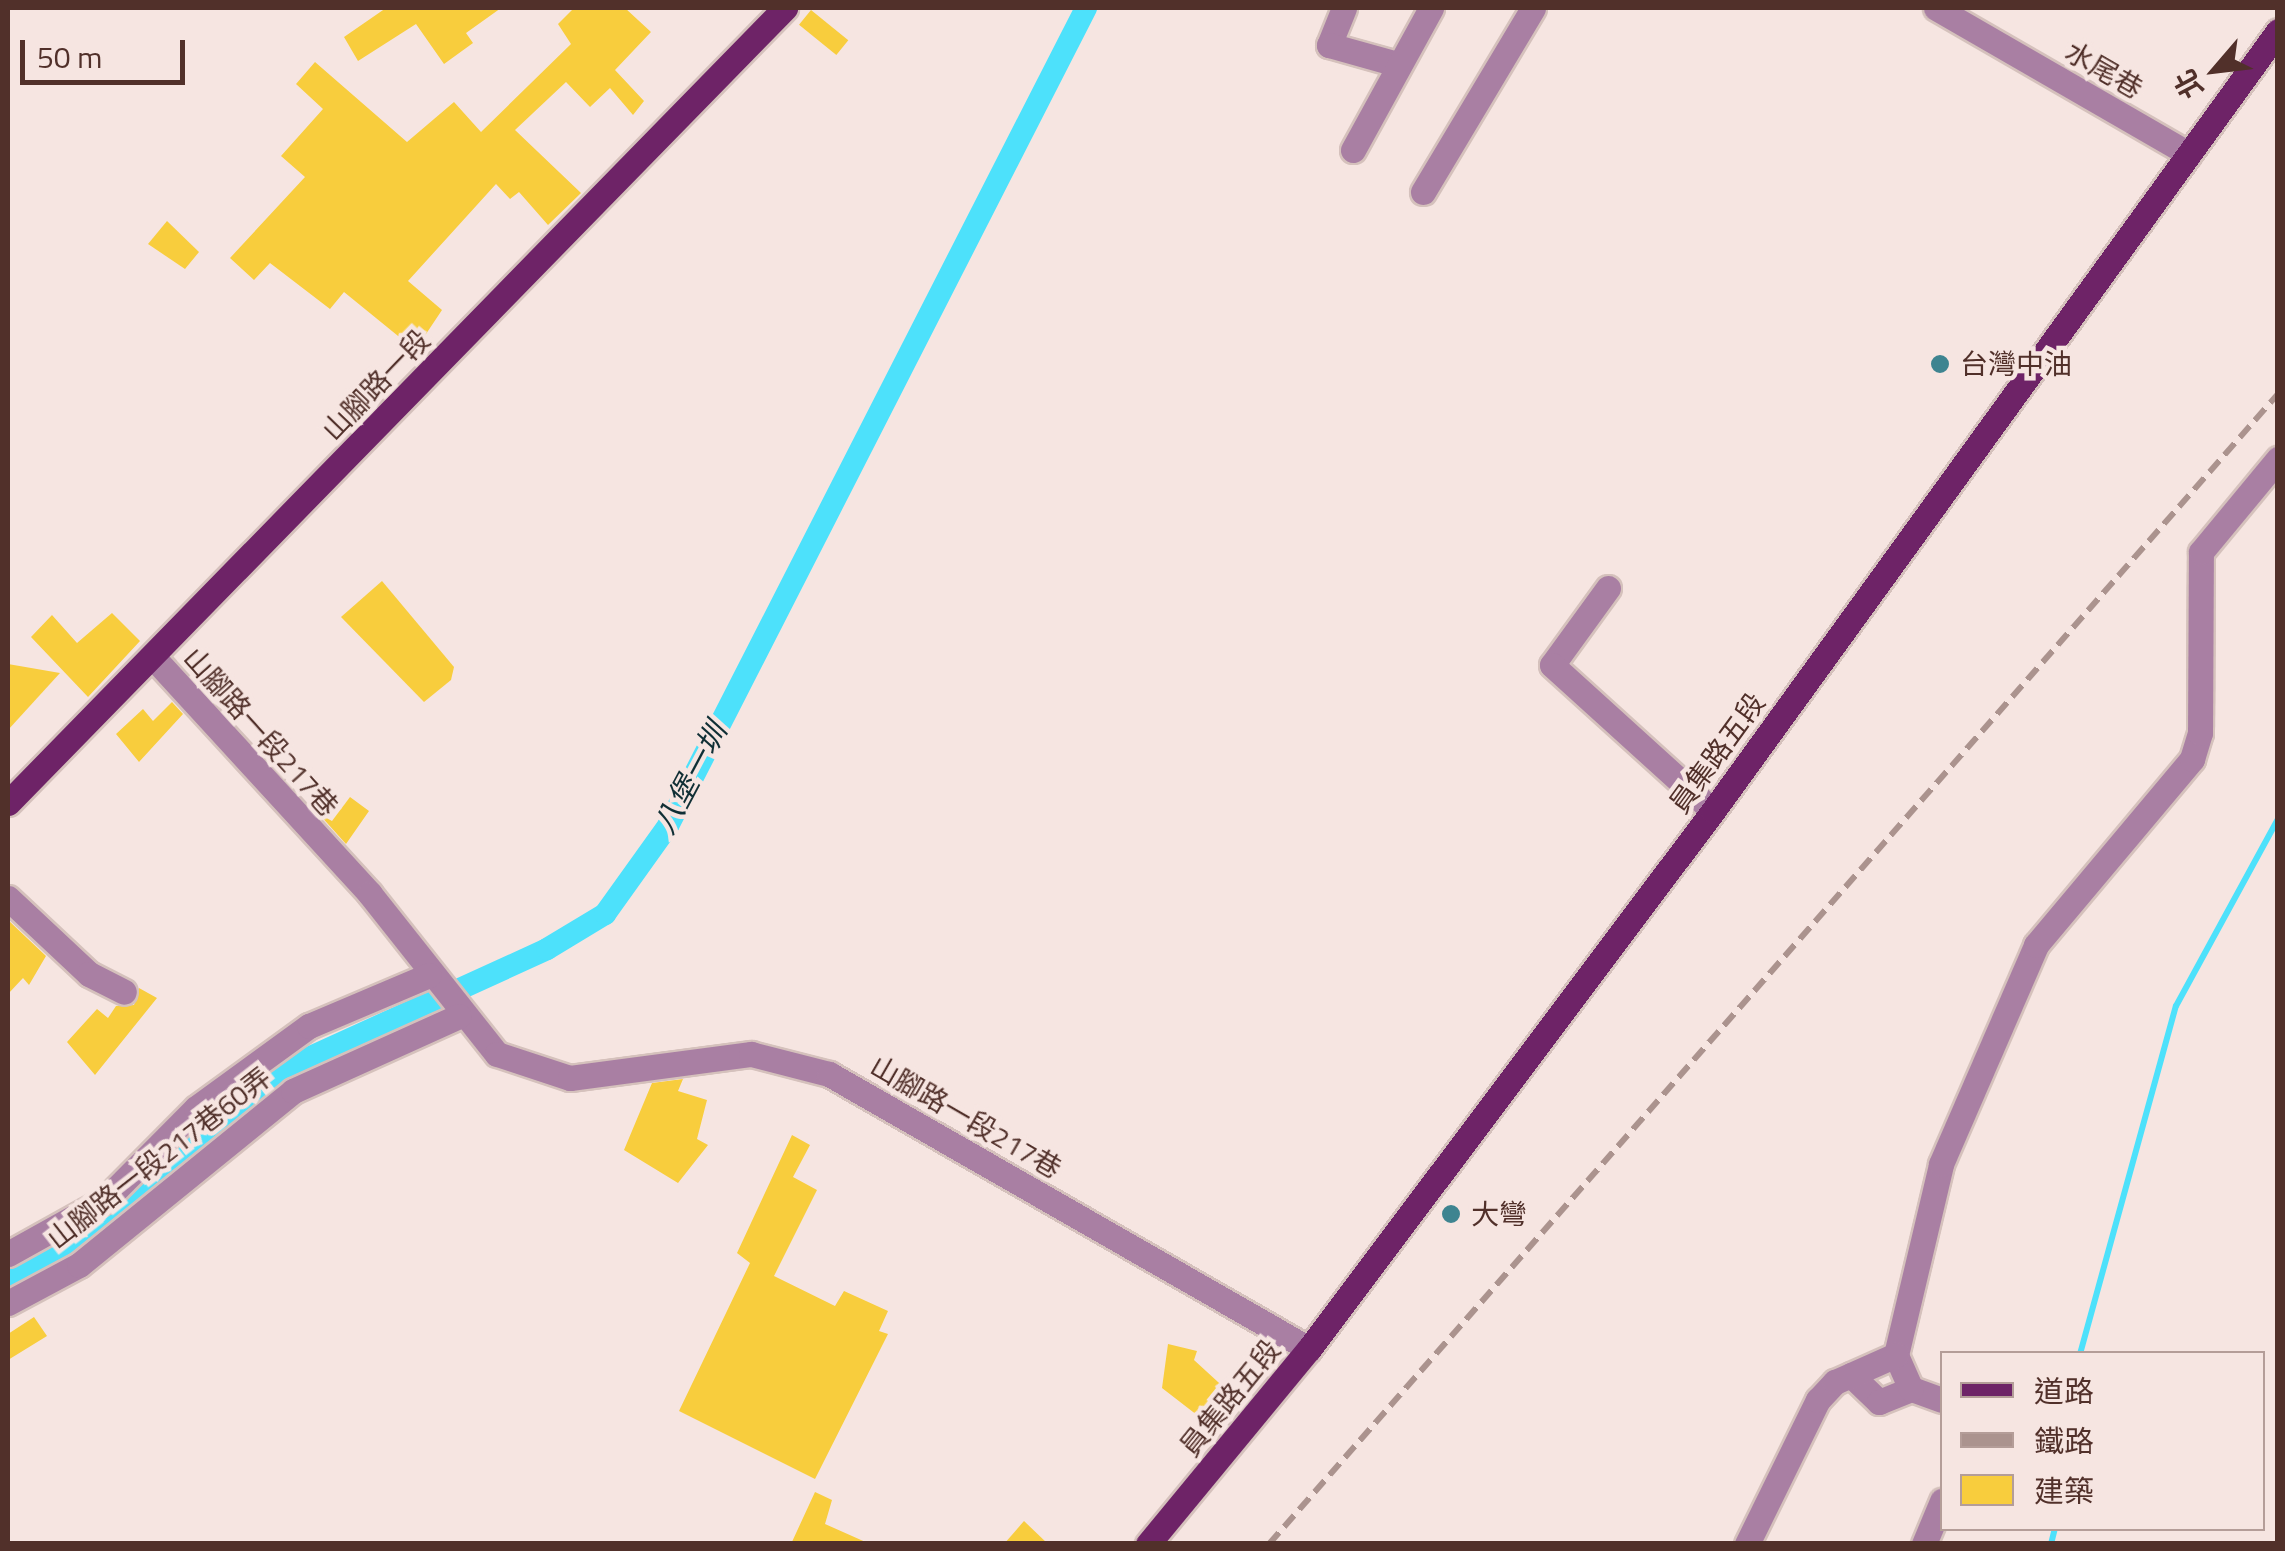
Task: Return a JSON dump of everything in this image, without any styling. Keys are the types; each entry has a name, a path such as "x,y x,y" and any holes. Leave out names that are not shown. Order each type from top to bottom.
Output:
{"main road":[{"name":"山腳路一段","path":"8,802 784,8"},
{"name":"員集路五段","path":"1148,1544 1309,1349 1713,811 2278,31"}],"lane":[{"path":"1344,8 1330,45 1397,64"},
{"path":"1354,150 1397,64 1431,8"},
{"path":"1423,192 1533,8"},
{"name":"水尾巷","path":"1936,8 2189,154"},
{"path":"1911,1390 1896,1355 1940,1164 2036,945 2192,759 2200,733 2200,552 2278,459"},
{"path":"1608,588 1552,666 1713,811"},
{"name":"山腳路一段217巷","path":"153,657 370,894 459,1016 497,1054 570,1078 752,1054 828,1074 1309,1349"},
{"path":"8,898 89,974 124,992"},
{"path":"8,1254 105,1200 196,1108 310,1026 434,981"},
{"name":"山腳路一段217巷60弄","path":"8,1303 79,1264 293,1090 459,1016"},
{"path":"1746,1544 1810,1414 1835,1382 1896,1355"},
{"path":"1851,1375 1879,1402 1911,1390 1940,1399"},
{"path":"1924,1544 1940,1506"}],"building":[{"path":"386,8 501,8 466,33 473,43 444,64 416,24 358,61 344,37"},
{"path":"574,8 625,8 651,32 615,70 644,101 633,115 610,88 590,107 566,82 515,130 581,193 548,225 519,192 510,199 496,184 408,281 442,310 422,340 411,331 403,340 344,292 330,309 270,263 254,280 230,258 305,177 281,156 323,109 296,84 315,62 407,142 454,102 481,132 571,44 558,24"},
{"path":"811,10 848,40 836,55 799,25"},
{"path":"167,221 199,252 185,269 148,244"},
{"path":"382,581 454,667 451,680 424,702 341,617"},
{"path":"112,613 140,641 88,697 31,637 52,615 77,643"},
{"path":"8,664 60,673 8,730"},
{"path":"172,702 183,714 139,762 116,734 143,709 153,721"},
{"path":"350,797 369,811 346,844 319,814 332,821"},
{"path":"8,920 46,956 29,985 23,978 8,994"},
{"path":"139,988 157,998 95,1075 67,1042 97,1009 108,1018 116,1006 134,1005"},
{"path":"683,1079 678,1091 707,1100 697,1139 708,1145 678,1183 624,1150 652,1083"},
{"path":"792,1135 810,1145 793,1177 817,1190 774,1276 835,1306 844,1291 888,1311 879,1331 888,1334 815,1479 679,1411 750,1263 737,1253"},
{"path":"34,1317 47,1336 8,1360 8,1334"},
{"path":"1168,1344 1197,1351 1194,1360 1230,1393 1206,1422 1162,1388"},
{"path":"815,1492 832,1500 825,1524 870,1544 791,1544"},
{"path":"1024,1521 1048,1544 1004,1544"}],"waterway":[{"name":"八堡一圳","path":"8,1278 102,1225 282,1070 547,949 605,914 668,826 1086,8"},
{"path":"2081,1351 2176,1006 2278,819"},
{"path":"2051,1544 2054,1531"}],"railway":[{"path":"1269,1544 2278,394"}],"place":[{"name":"台灣中油","path":"1940,364"},
{"name":"大彎","path":"1451,1214"}]}
